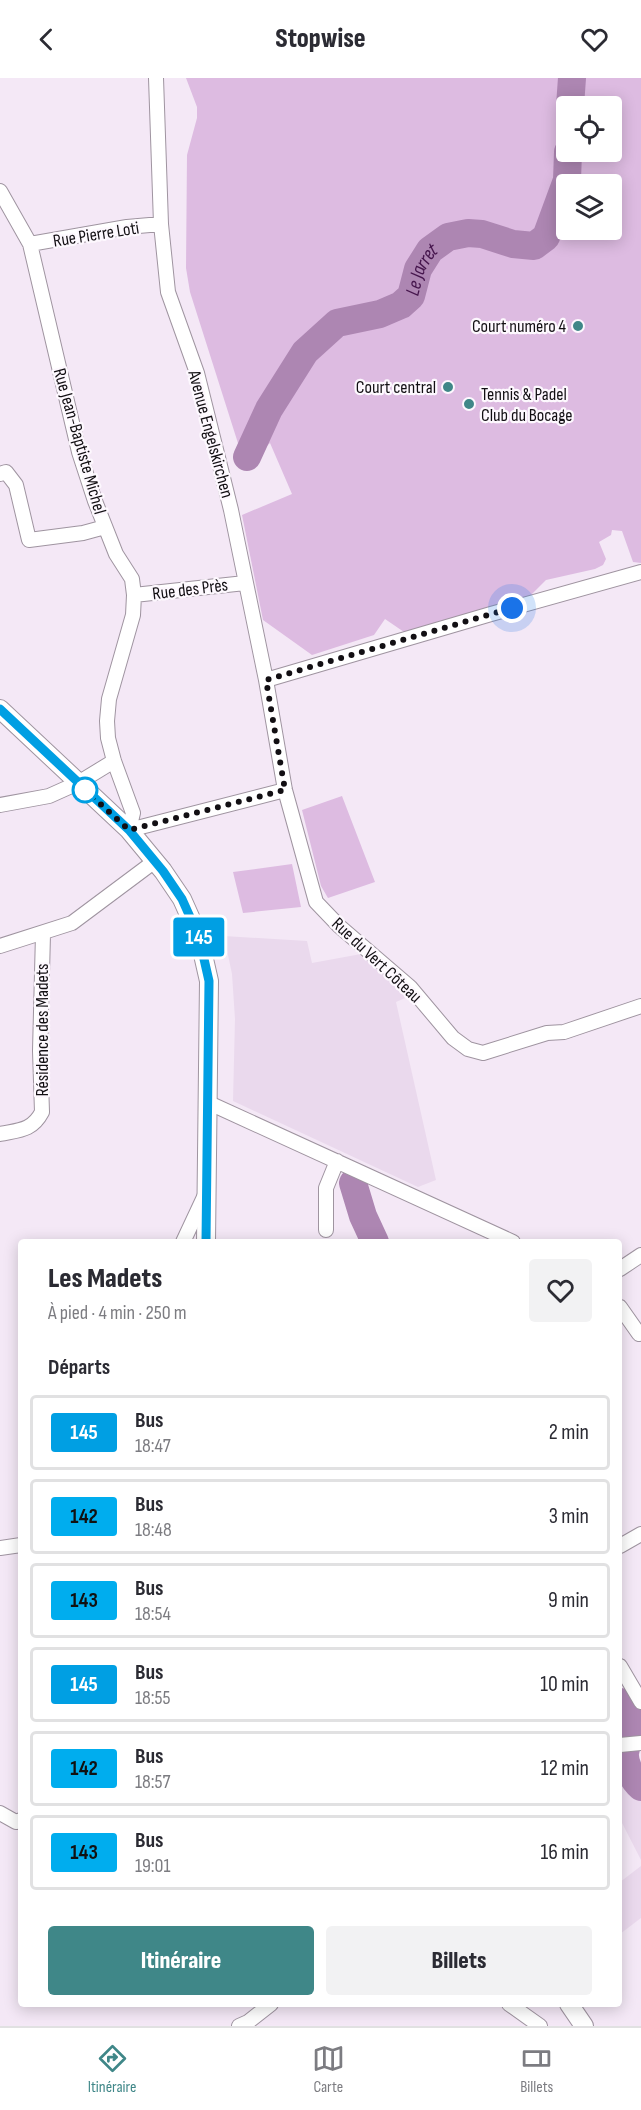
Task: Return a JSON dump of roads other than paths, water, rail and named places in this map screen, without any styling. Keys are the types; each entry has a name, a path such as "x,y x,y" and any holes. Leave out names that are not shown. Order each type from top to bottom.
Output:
{"main road":[{"path":"0,709 129,830 182,899 199,937 209,981 206,1239"},
{"path":"571,2007 584,2026"}],"street":[{"name":"Avenue Engelskirchen","path":"156,78 161,224 168,292 197,373 231,510 266,680 285,790"},
{"name":"Rue Jean-Baptiste Michel","path":"0,191 30,243 68,411 95,501 116,554 132,579 134,595 130,630 109,699 108,738 133,813 129,830"},
{"name":"Rue Pierre Loti","path":"30,243 127,227 161,224"},
{"path":"0,474 6,472 16,485 29,540 83,533 105,527"},
{"path":"266,680 641,572"},
{"name":"Rue des Près","path":"134,595 245,583"},
{"path":"0,805 49,796 78,783 114,761"},
{"path":"129,830 285,790"},
{"name":"Rue du Vert Côteau","path":"285,790 316,902 339,926 410,987 453,1038 468,1049 483,1053 547,1033 564,1032 641,1005"},
{"name":"Résidence des Madets","path":"0,946 72,923 155,861"},
{"name":"Résidence des Madets","path":"0,1134 29,1128 42,1112 40,1051 43,933"},
{"path":"209,1103 506,1239"},
{"path":"326,1230 326,1188 337,1161"},
{"path":"184,1239 207,1192"},
{"path":"622,1268 641,1255"},
{"path":"622,1310 639,1334"},
{"path":"622,1545 641,1534"},
{"path":"0,1548 18,1545"},
{"path":"622,1669 641,1702"},
{"path":"622,1745 641,1743"},
{"path":"0,1813 18,1820"},
{"path":"239,2026 267,2007"},
{"path":"513,2007 540,2026"}],"waterway":[{"name":"Le Jarret","path":"571,96 572,78"},
{"name":"Le Jarret","path":"247,457 269,409 305,352 337,323 380,314 401,305 411,296 418,269 430,250 448,237 468,233 482,234 513,244 534,246 546,237 567,180 568,162"},
{"name":"Le Jarret","path":"353,1183 363,1216 374,1239"},
{"name":"Le Jarret","path":"622,1703 626,1706 632,1718 625,1753 626,1762 632,1776 641,1787"}],"place":[{"name":"Court numéro 4","path":"578,326"},
{"name":"Court central","path":"448,387"},
{"name":"Tennis & Padel Club du Bocage","path":"469,404"}]}
